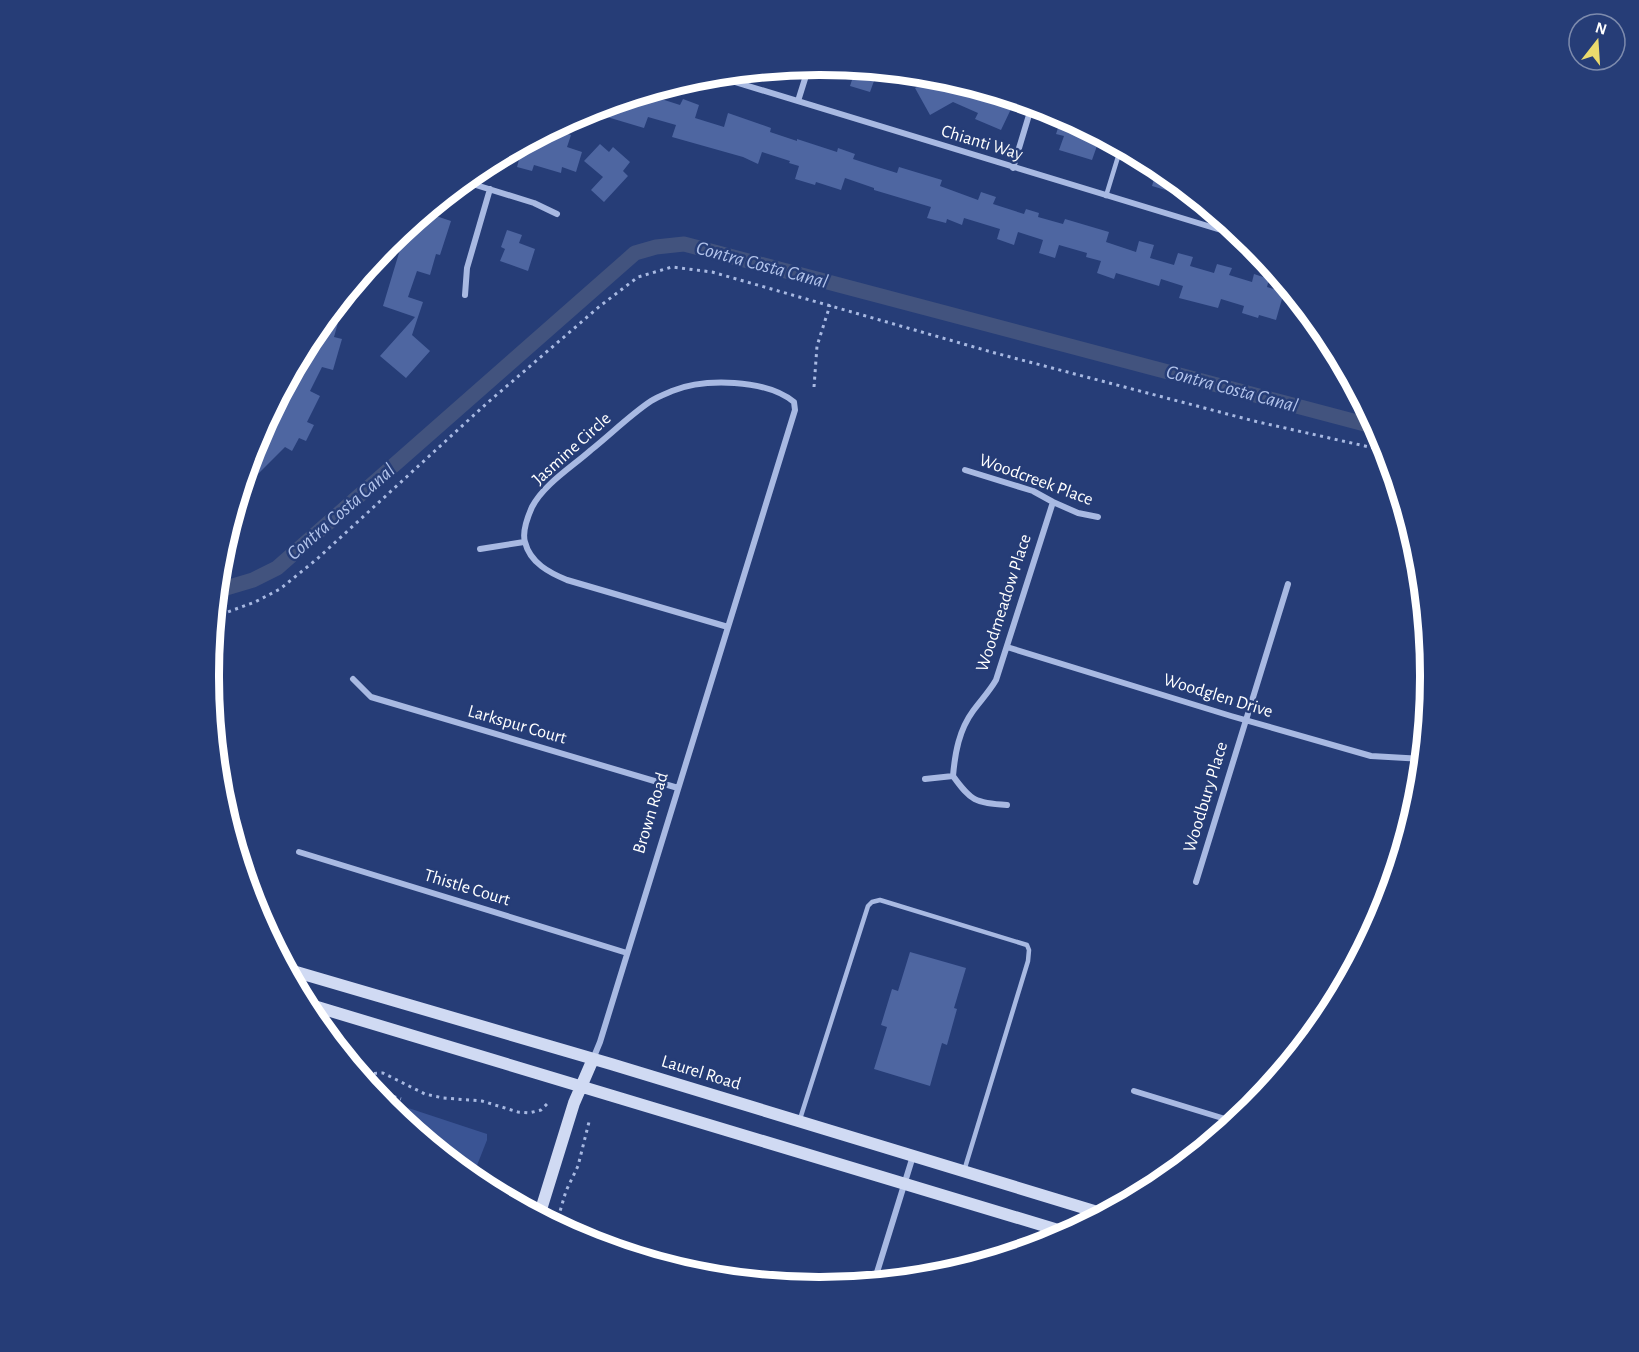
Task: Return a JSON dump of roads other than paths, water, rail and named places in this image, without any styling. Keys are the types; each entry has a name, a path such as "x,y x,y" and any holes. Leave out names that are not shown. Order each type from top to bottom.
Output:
{"main road":[{"name":"Laurel Road","path":"297,972 1093,1211"},
{"path":"318,1007 1054,1229"},
{"name":"Brown Road","path":"541,1208 574,1103 593,1059"}],"street":[{"path":"798,101 806,75"},
{"name":"Chianti Way","path":"733,81 1223,231"},
{"path":"1013,168 1029,113"},
{"path":"474,184 534,203 557,214"},
{"path":"465,295 467,268 490,189"},
{"name":"Jasmine Circle","path":"524,542 525,526 533,506 548,488 652,400 674,390 700,384 734,382 786,394 794,402 793,420"},
{"name":"Brown Road","path":"593,1059 602,1038 793,420"},
{"name":"Woodcreek Place","path":"964,470 1033,491 1078,513 1098,517"},
{"name":"Woodmeadow Place","path":"953,776 955,752 966,722 988,694 1007,647 1053,502"},
{"path":"480,549 524,542 534,560 549,572 567,580 728,627"},
{"name":"Woodbury Place","path":"1196,882 1288,584"},
{"name":"Woodglen Drive","path":"1007,647 1371,756 1414,758"},
{"name":"Larkspur Court","path":"353,679 371,697 678,788"},
{"path":"925,779 953,776 967,796 986,804 1007,805"},
{"name":"Thistle Court","path":"299,852 627,953"},
{"path":"1134,1091 1225,1119"},
{"path":"876,1274 913,1156"}],"lane":[{"path":"1106,196 1118,155"},
{"path":"799,1122 868,906 880,900 1027,945 1029,950 1028,961 964,1171"}],"waterway":[{"name":"Contra Costa Canal","path":"226,588 253,580 277,568 635,253 656,247 684,244 1365,424"}]}
